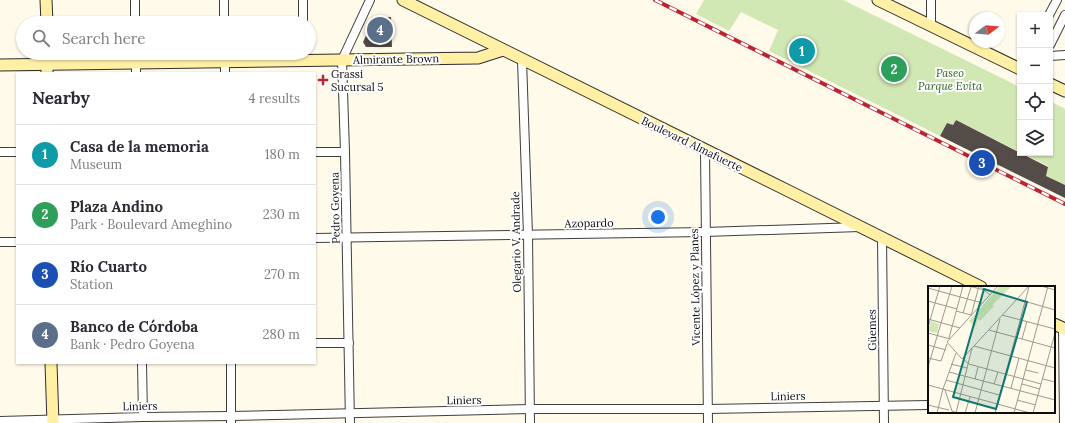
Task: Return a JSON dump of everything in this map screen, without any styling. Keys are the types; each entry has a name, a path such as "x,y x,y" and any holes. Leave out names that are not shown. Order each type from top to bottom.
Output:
{"main road":[{"path":"46,0 47,16"},
{"name":"Boulevard Almafuerte","path":"403,0 863,227 979,286"},
{"path":"878,0 1017,68"},
{"name":"Almirante Brown","path":"316,58 342,60 478,58 503,50"},
{"name":"Almirante Brown","path":"0,65 47,69 180,60"},
{"path":"1053,85 1065,91"},
{"path":"52,364 53,422"}],"street":[{"path":"135,0 135,16"},
{"path":"224,0 224,16"},
{"path":"303,0 303,16"},
{"name":"Pedro Goyena","path":"350,423 342,60 370,0"},
{"path":"931,0 931,26"},
{"path":"1050,12 1056,0"},
{"path":"1053,39 1065,15"},
{"path":"1053,56 1065,55"},
{"path":"225,60 225,72"},
{"name":"Olegario V. Andrade","path":"522,60 528,235 530,423"},
{"name":"Vicente López y Planes","path":"705,150 708,423"},
{"path":"0,152 16,152"},
{"path":"316,152 345,152"},
{"name":"Azopardo","path":"316,238 705,232 863,227"},
{"name":"Güemes","path":"882,237 884,423"},
{"path":"0,242 16,242"},
{"path":"1061,327 1064,423"},
{"path":"316,343 349,343"},
{"path":"142,364 143,417"},
{"path":"231,364 231,420"},
{"name":"Liniers","path":"0,421 53,422 143,417 231,420 350,413 530,409 708,409 928,405"}],"green space":[{"name":"Paseo Parque Evita","path":"704,0 843,0 1017,86 1017,150 956,120 953,125 947,123 940,136 769,51 778,30 741,12 729,31 696,14"},
{"path":"1053,103 1065,109 1065,185 1046,176 1048,166 1028,156 1053,156"}],"building":[{"path":"375,17 391,17 392,47 366,47 363,42"},
{"path":"956,120 1017,151 1017,156 1026,156 1048,167 1046,176 1065,185 1065,198 940,136 947,123 953,125"}],"railway":[{"path":"655,0 1065,204"}],"place":[{"name":"Banco de Córdoba","path":"380,30"},
{"name":"Casa de la memoria","path":"802,51"},
{"name":"Plaza Andino","path":"894,69"},
{"name":"Grassi Sucursal 5","path":"323,80"},
{"name":"Río Cuarto","path":"982,163"}]}
